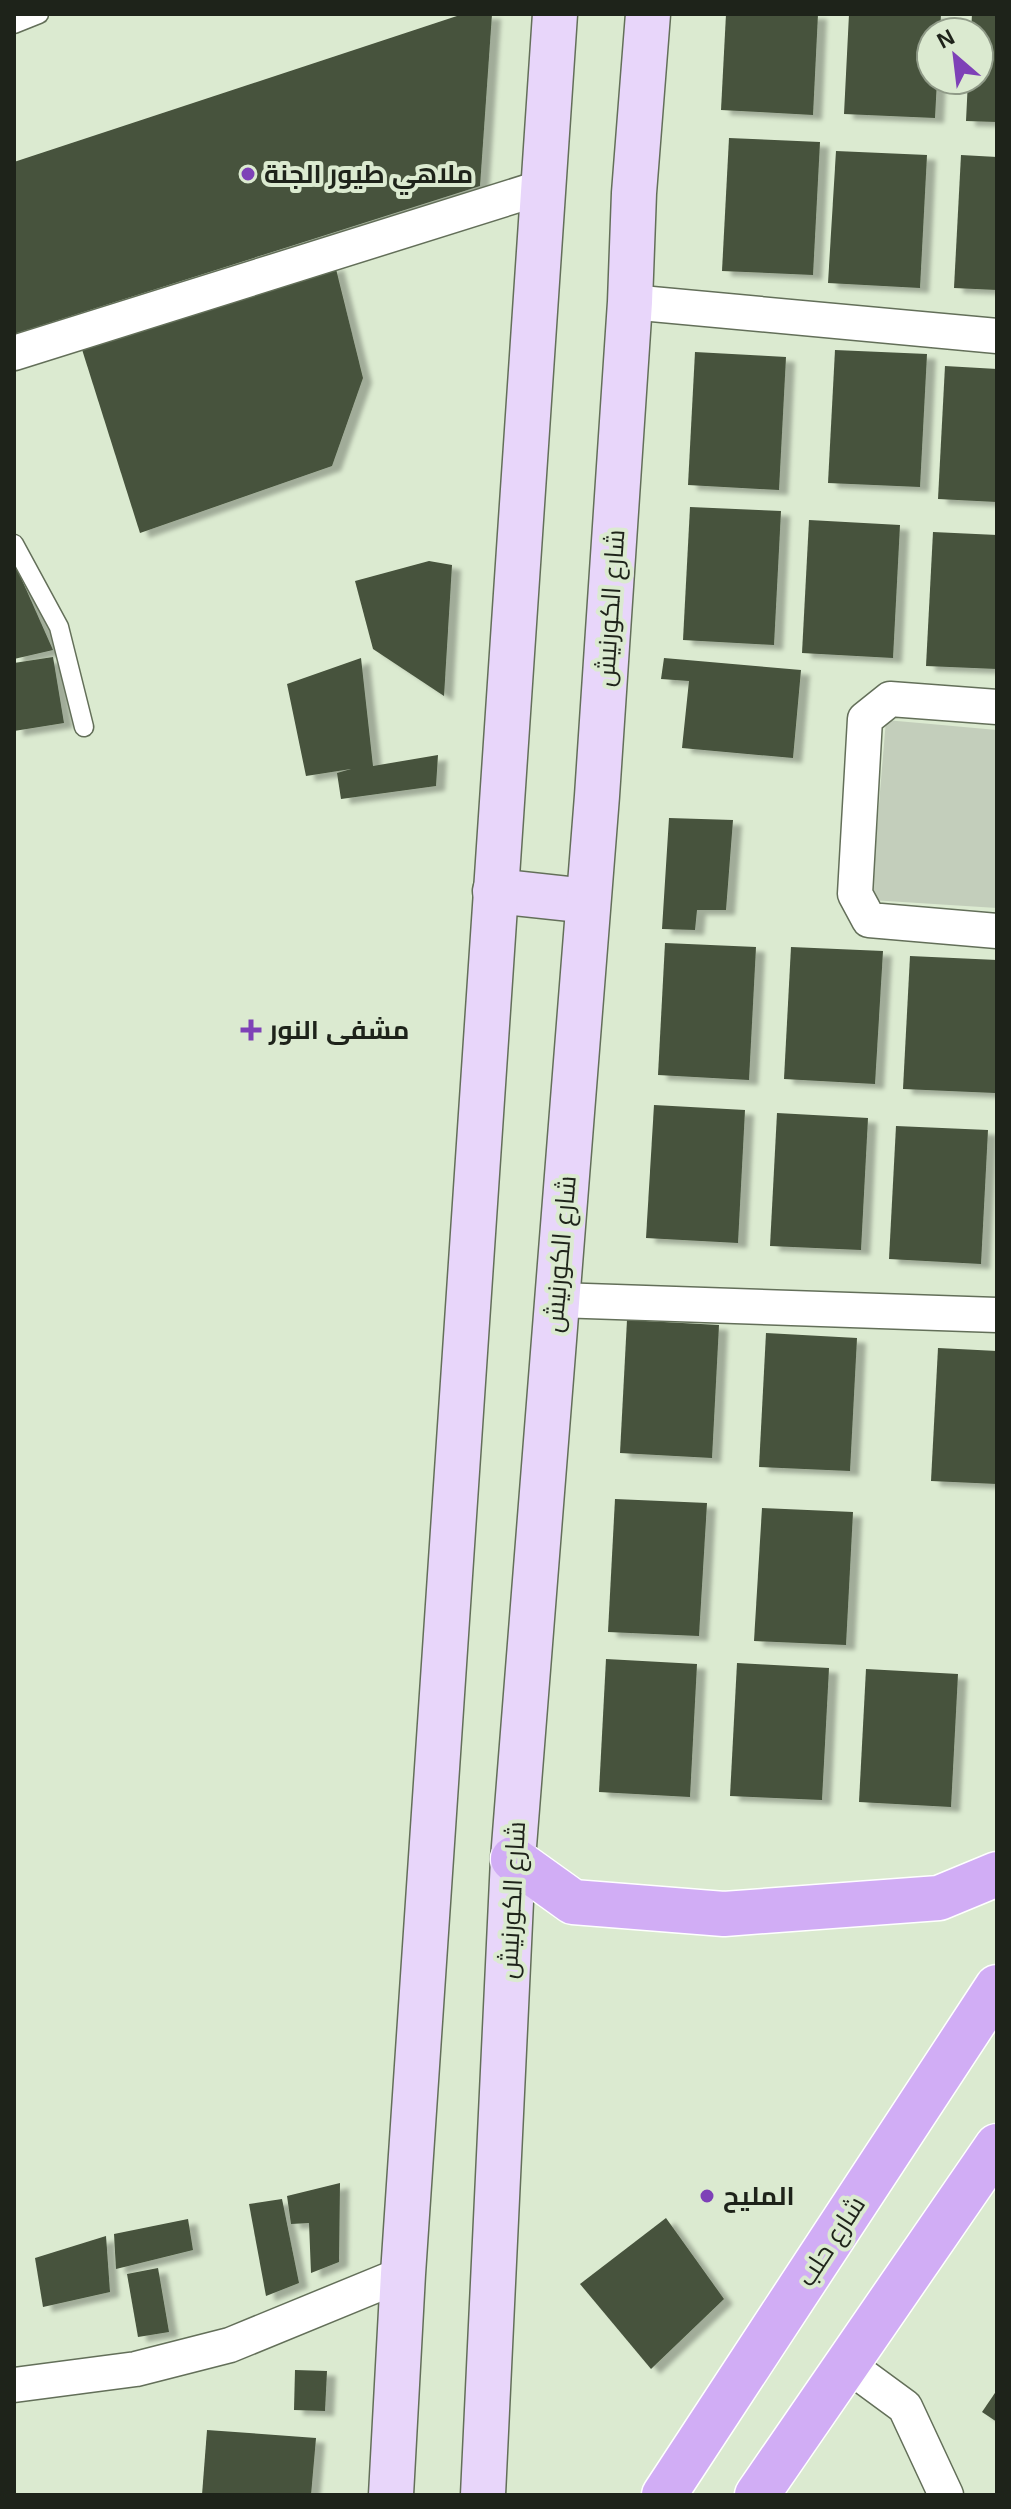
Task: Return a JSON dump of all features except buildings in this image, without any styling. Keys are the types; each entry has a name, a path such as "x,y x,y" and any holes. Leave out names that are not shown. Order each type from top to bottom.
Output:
{"main road":[{"path":"391,2495 403,2274 555,14"},
{"name":"شارع الكورنيش","path":"483,2495 513,1859 588,901 648,14"},
{"path":"495,891 588,901"},
{"path":"513,1859 573,1902 724,1914 939,1898 997,1874"},
{"name":"شارع حلب","path":"664,2495 997,1987"},
{"path":"757,2495 997,2146"}],"street":[{"path":"14,353 543,187"},
{"path":"630,302 997,336"},
{"path":"997,707 890,699 865,719 855,894 869,920 997,931"},
{"path":"557,1300 997,1315"},
{"path":"14,2385 136,2369 230,2345 403,2274"},
{"path":"845,2363 905,2407 946,2495"}],"lane":[{"path":"14,24 39,14"},
{"path":"14,544 59,627 84,727"}],"green space":[{"path":"886,720 997,730 997,908 871,900"}],"place":[{"name":"ملاهي طيور الجنة","path":"248,174"},
{"name":"مشفى النور","path":"251,1030"},
{"name":"المليح","path":"707,2196"}]}
